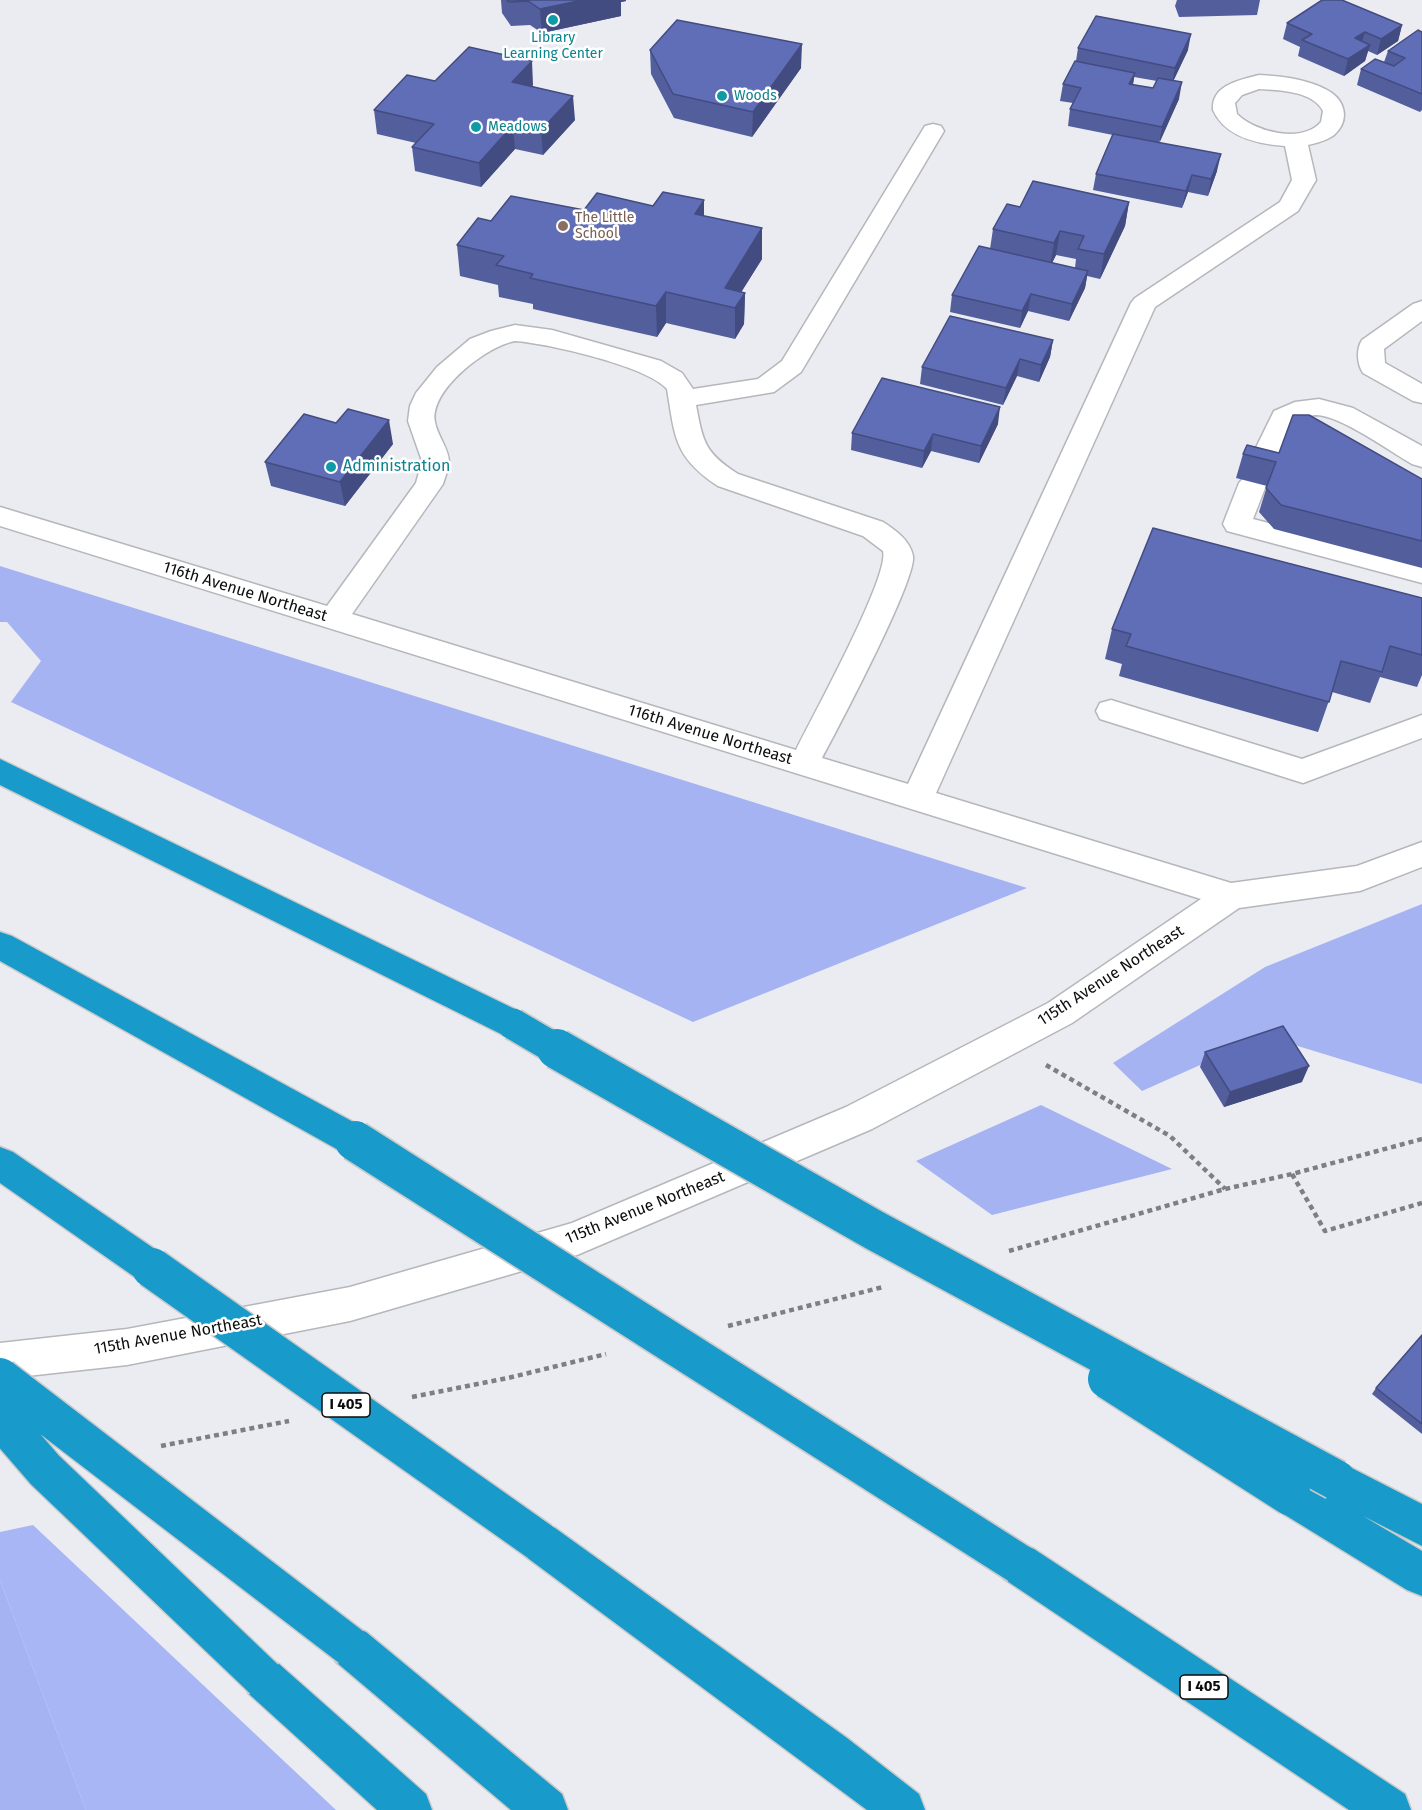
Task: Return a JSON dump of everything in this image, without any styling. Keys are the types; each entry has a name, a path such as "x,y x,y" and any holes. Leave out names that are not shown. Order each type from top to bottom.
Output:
{"highway":[{"path":"0,771 513,1024 874,1230 1422,1526"},
{"name":"I 405","path":"0,945 355,1141 1019,1564 1389,1810"},
{"name":"I 405","path":"0,1162 540,1542 903,1810"},
{"path":"874,1230 1291,1496 1422,1575"},
{"path":"0,1378 351,1647 546,1810"},
{"path":"0,1418 45,1470 264,1679 410,1810"}],"street":[{"path":"682,399 765,386 792,366 933,131"},
{"path":"917,799 1144,303 1290,206 1304,180 1295,140"},
{"path":"1422,309 1371,346 1372,367 1422,394"},
{"path":"333,619 429,484 436,460 421,421 423,406 429,393 446,373 479,345 500,336 515,333 543,335 652,367 673,379 680,387 690,444 711,469 728,480 873,529 893,543 900,553 880,612 804,764"},
{"path":"1422,458 1345,415 1319,407 1300,409 1283,417 1237,524 1422,573"},
{"name":"116th Avenue Northeast","path":"0,516 1231,896 1360,878 1422,854"},
{"path":"1111,711 1303,771 1422,726"},
{"name":"115th Avenue Northeast","path":"0,1361 127,1347 350,1304 577,1238 859,1118 1060,1013 1231,896"}],"path":[{"path":"1004,1042 1098,1093 1170,1136 1225,1189"},
{"path":"1292,1174 1325,1231 1422,1203"}],"shaded area":[{"path":"0,566 1027,888 693,1022 11,702 41,661 7,622 0,622"},
{"path":"1422,904 1422,1084 1265,1036 1142,1091 1113,1063 1265,967"},
{"path":"1041,1105 1172,1169 992,1215 916,1161"},
{"path":"33,1525 336,1810 86,1810 0,1580 0,1532"},
{"path":"0,1580 86,1810 0,1810"}],"building":[{"path":"507,0 583,0 540,9 528,1 509,2"},
{"path":"1322,0 1342,0 1402,25 1381,39 1365,32 1355,38 1370,45 1348,59 1302,40 1312,34 1287,23"},
{"path":"1096,16 1191,34 1175,68 1078,48"},
{"name":"Woods","path":"677,20 802,44 753,112 673,94 650,50"},
{"path":"1418,30 1422,32 1422,94 1361,69 1375,59 1394,66 1405,58 1388,51"},
{"name":"Meadows","path":"469,47 532,61 512,82 573,96 541,130 513,125 479,163 412,147 434,124 374,110 407,75 435,81"},
{"path":"1075,61 1135,73 1129,84 1153,88 1158,78 1182,82 1162,127 1070,109 1081,88 1063,84"},
{"path":"1113,134 1221,154 1211,179 1192,175 1186,191 1096,174"},
{"path":"1033,181 1129,202 1104,254 1078,249 1084,236 1060,231 1054,243 993,229 1007,204 1020,207"},
{"path":"663,192 704,200 695,214 762,228 725,288 745,293 735,308 666,292 656,306 530,278 533,274 496,265 504,256 457,245 478,218 491,221 511,196 584,210 597,193 653,206"},
{"path":"979,246 1088,271 1072,304 1031,294 1022,311 952,295"},
{"path":"950,316 1053,340 1041,365 1020,359 1006,388 922,367"},
{"path":"882,378 1000,407 981,446 933,434 924,451 852,433"},
{"path":"348,409 389,420 340,482 265,462 304,414 336,423"},
{"path":"1293,415 1309,415 1422,479 1422,541 1281,505 1266,488 1276,462 1243,454 1247,445 1279,453"},
{"path":"1153,528 1422,598 1422,655 1390,646 1382,672 1341,661 1329,702 1126,646 1131,634 1112,629"},
{"path":"1283,1026 1309,1066 1230,1092 1205,1052"},
{"path":"1422,1335 1422,1424 1376,1388"}],"place":[{"name":"Library Learning Center","path":"553,20"},
{"name":"Woods","path":"722,96"},
{"name":"Meadows","path":"476,127"},
{"name":"The Little School","path":"563,226"},
{"name":"Administration","path":"331,467"}]}
